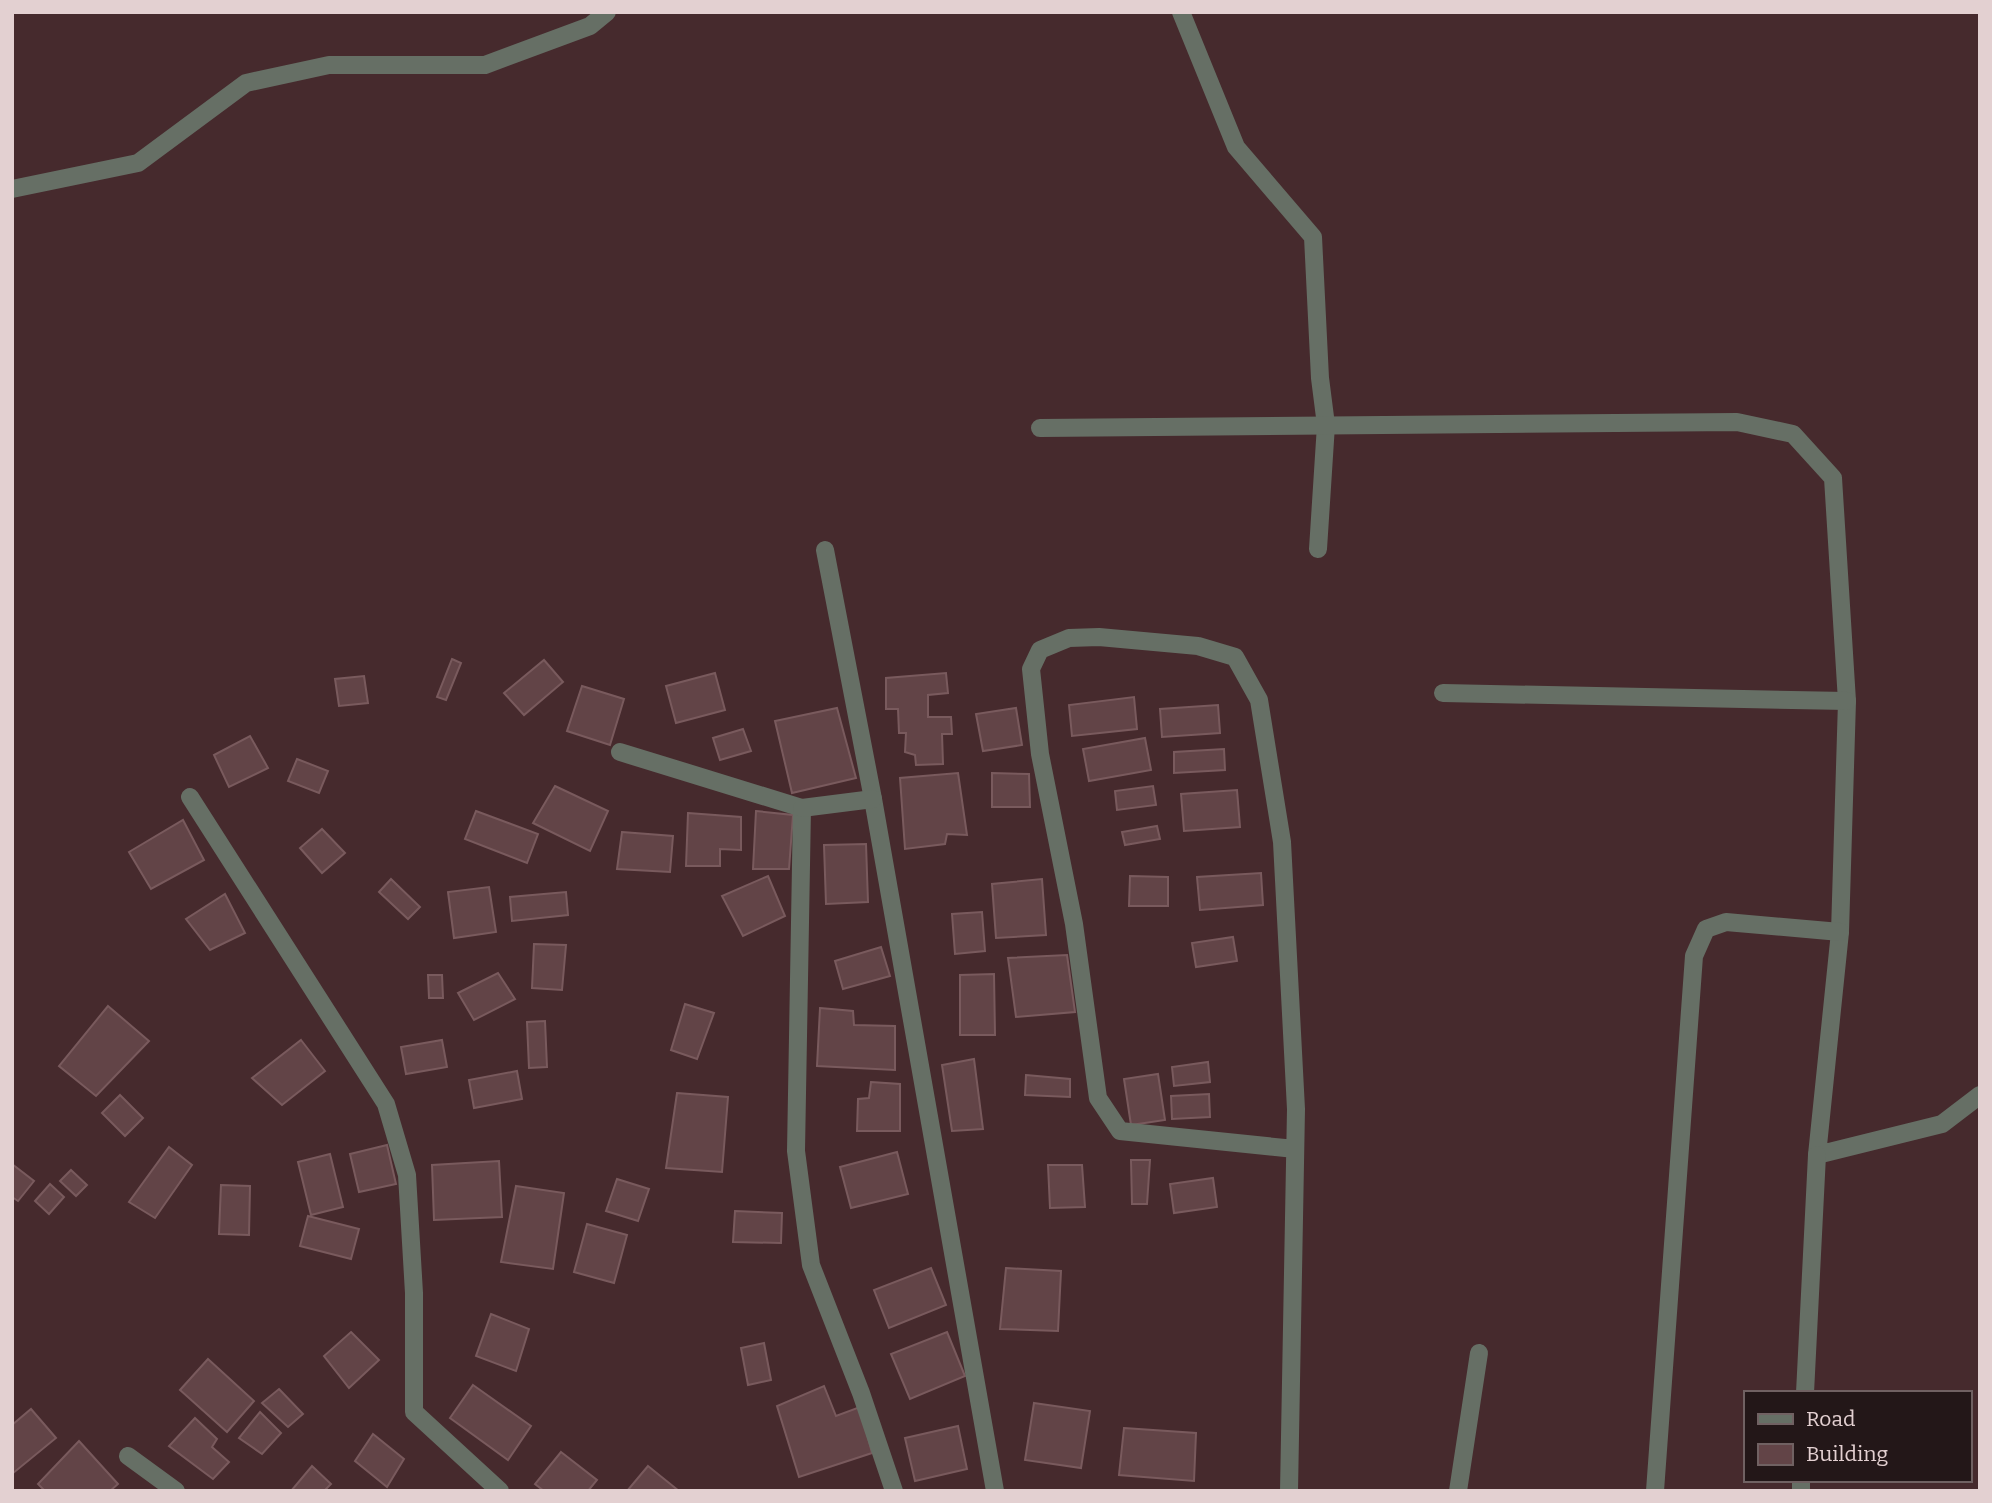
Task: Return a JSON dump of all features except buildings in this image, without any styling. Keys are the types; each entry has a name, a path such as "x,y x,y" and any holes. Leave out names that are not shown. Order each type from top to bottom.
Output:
{"street":[{"path":"12,189 138,163 246,82 330,65 485,65 590,26 607,12"},
{"path":"1181,12 1236,147 1313,237 1320,377 1326,425 1318,549"},
{"path":"1040,428 1737,422 1793,434 1833,478 1847,701 1840,932 1817,1155 1805,1391"},
{"path":"825,550 873,799 995,1491"},
{"path":"1289,1491 1296,1109 1282,842 1259,700 1235,657 1198,646 1089,637 1069,638 1041,650 1031,669 1040,754 1074,924 1098,1098 1120,1130 1295,1149"},
{"path":"1443,693 1847,701"},
{"path":"620,752 802,808 873,799"},
{"path":"190,797 386,1104 407,1175 414,1293 414,1412 500,1491"},
{"path":"802,808 796,1151 811,1265 861,1393 894,1491"},
{"path":"1655,1491 1694,956 1706,929 1726,922 1840,932"},
{"path":"1817,1155 1941,1124 1980,1095"},
{"path":"1458,1491 1479,1353"},
{"path":"128,1456 176,1491"}]}
